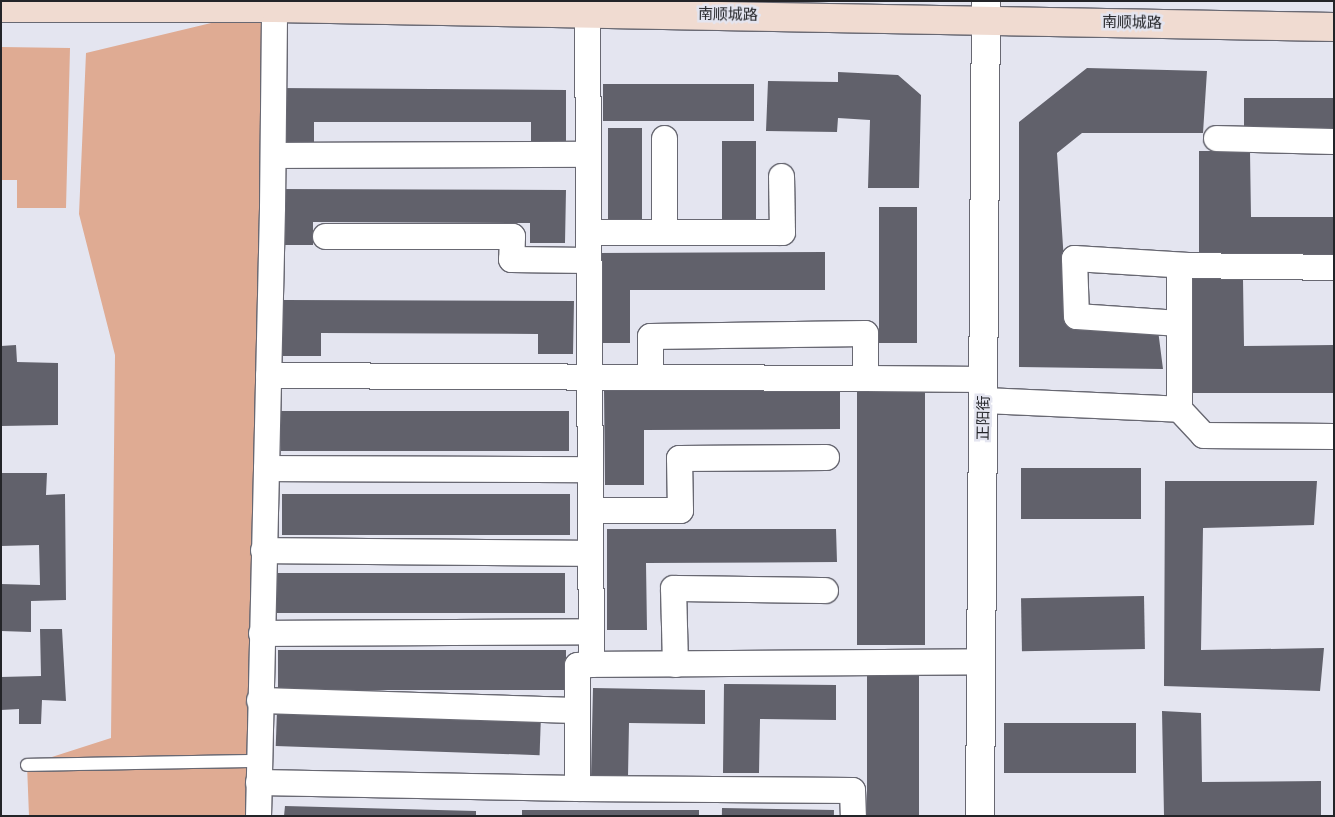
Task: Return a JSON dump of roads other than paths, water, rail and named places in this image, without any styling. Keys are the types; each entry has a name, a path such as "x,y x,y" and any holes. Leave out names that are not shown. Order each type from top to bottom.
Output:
{"main road":[{"name":"南顺城路","path":"1,8 274,8 587,13 987,10 1334,27"}],"street":[{"path":"258,816 259,700 273,155 274,8"},
{"name":"正阳街","path":"980,816 987,10"},
{"path":"587,13 591,664"},
{"path":"664,138 664,232"},
{"path":"1216,138 1334,141"},
{"path":"273,155 588,154"},
{"path":"588,232 782,232 781,176"},
{"path":"325,236 512,236 511,259 588,260"},
{"path":"1179,323 1076,316 1074,258 1188,265"},
{"path":"1178,409 1179,265 1334,267"},
{"path":"650,377 650,336 865,333 865,378"},
{"path":"268,375 865,378 1178,409 1203,435 1334,436"},
{"path":"590,510 680,510 679,458 826,457"},
{"path":"266,468 590,469"},
{"path":"263,550 590,553"},
{"path":"675,664 673,588 825,590"},
{"path":"261,633 591,631"},
{"path":"578,788 578,665 982,662"},
{"path":"259,700 578,710"},
{"path":"258,772 578,788 852,790 853,816"}],"lane":[{"path":"27,765 258,772"}]}
